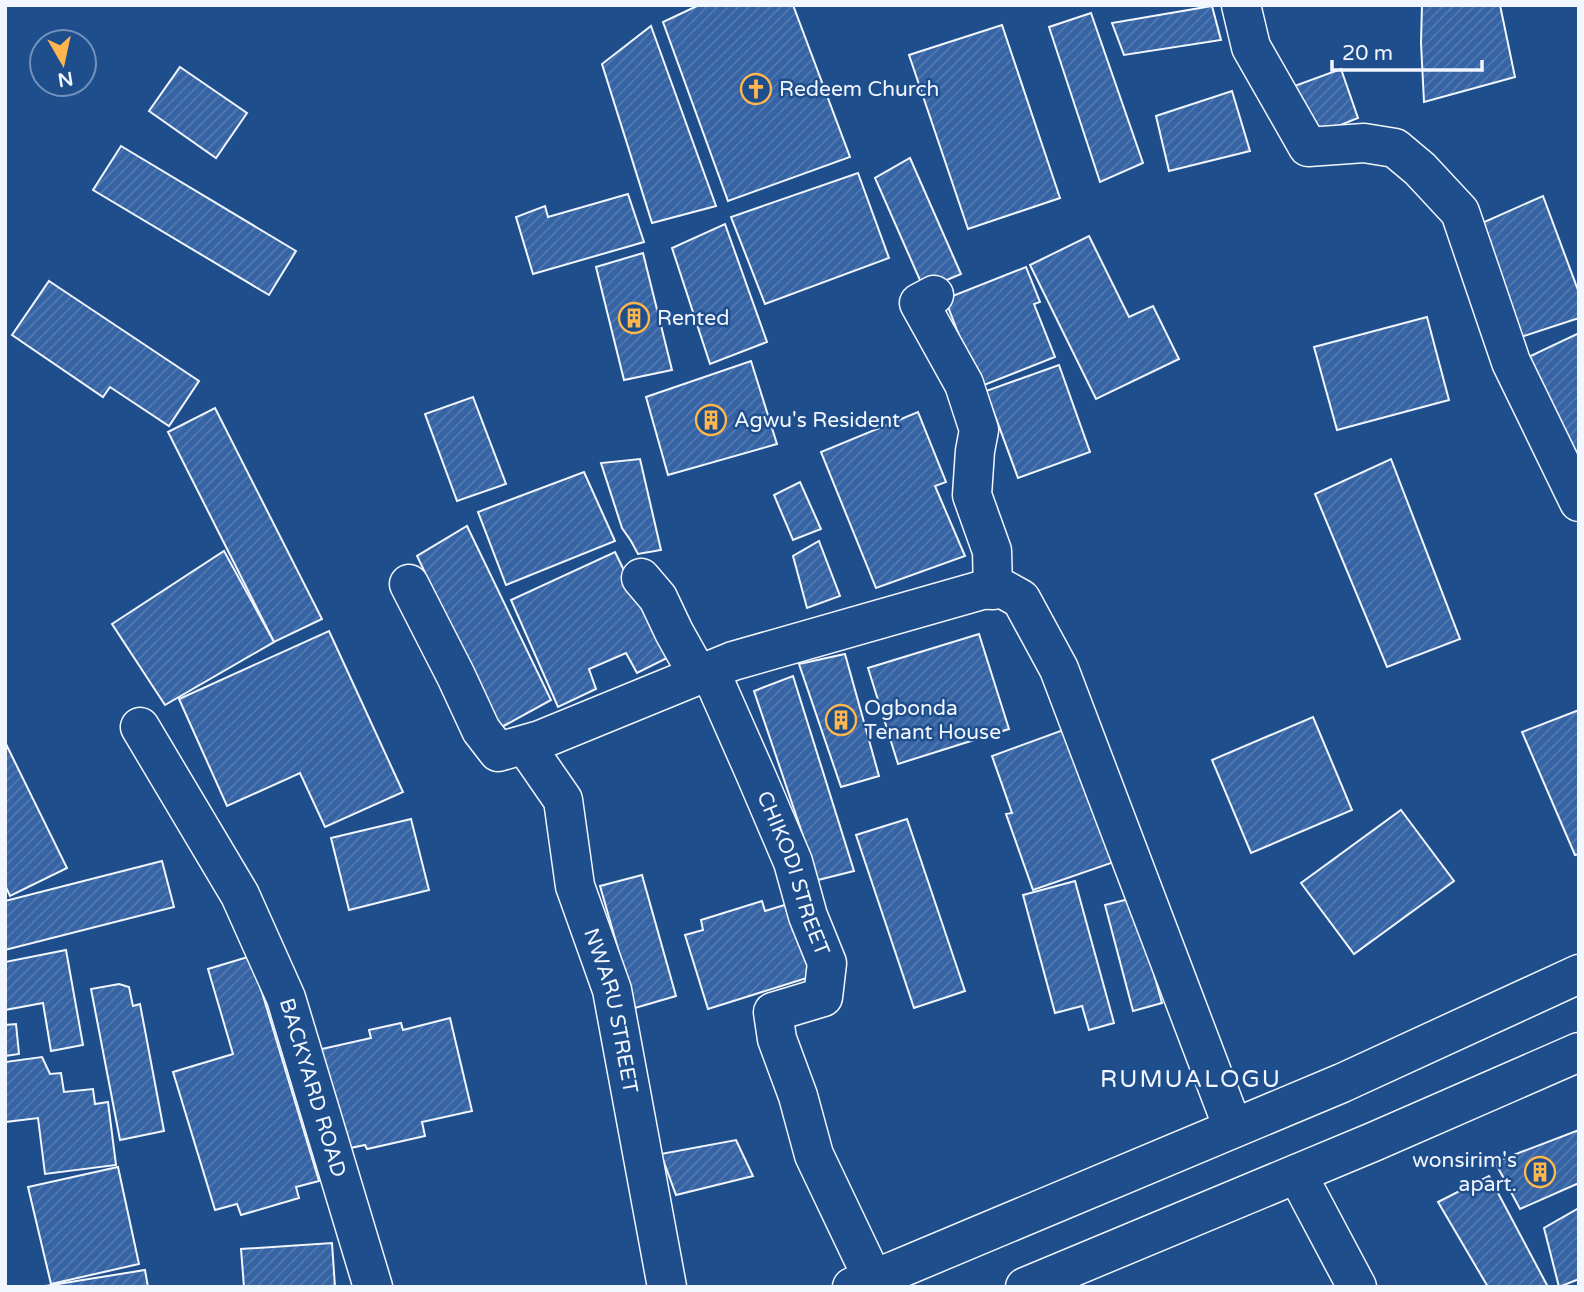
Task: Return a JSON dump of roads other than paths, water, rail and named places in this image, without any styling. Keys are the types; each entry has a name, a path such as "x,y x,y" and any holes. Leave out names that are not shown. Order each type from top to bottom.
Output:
{"street":[{"path":"1241,5 1251,47 1308,147 1364,143 1395,148 1420,169 1460,212 1511,362 1579,502"},
{"path":"934,295 919,303 964,384 979,430 972,495 992,551 993,590"},
{"path":"641,578 658,598 674,632 704,673"},
{"path":"410,583 481,730 498,752 525,745 733,661 982,590 1003,589 1021,599 1059,669 1233,1128"},
{"name":"CHIKODI STREET","path":"704,673 750,760 793,862 808,916 827,963 823,997 773,1012 777,1039 798,1096 814,1155 863,1283"},
{"name":"BACKYARD ROAD","path":"140,727 240,895 286,998 373,1287"},
{"name":"NWARU STREET","path":"525,745 563,800 575,886 611,990 667,1287"},
{"path":"863,1283 1342,1083 1579,974"},
{"path":"1025,1287 1373,1142 1579,1052"},
{"path":"1297,1174 1357,1287"}],"place":[{"name":"Redeem Church","path":"756,89"},
{"name":"Rented","path":"634,318"},
{"name":"Agwu's Resident","path":"711,420"},
{"name":"Ogbonda Tenant House","path":"841,720"},
{"name":"wonsirim's apart.","path":"1540,1172"}],"district":[{"name":"RUMUALOGU","path":"1191,1079"}]}
